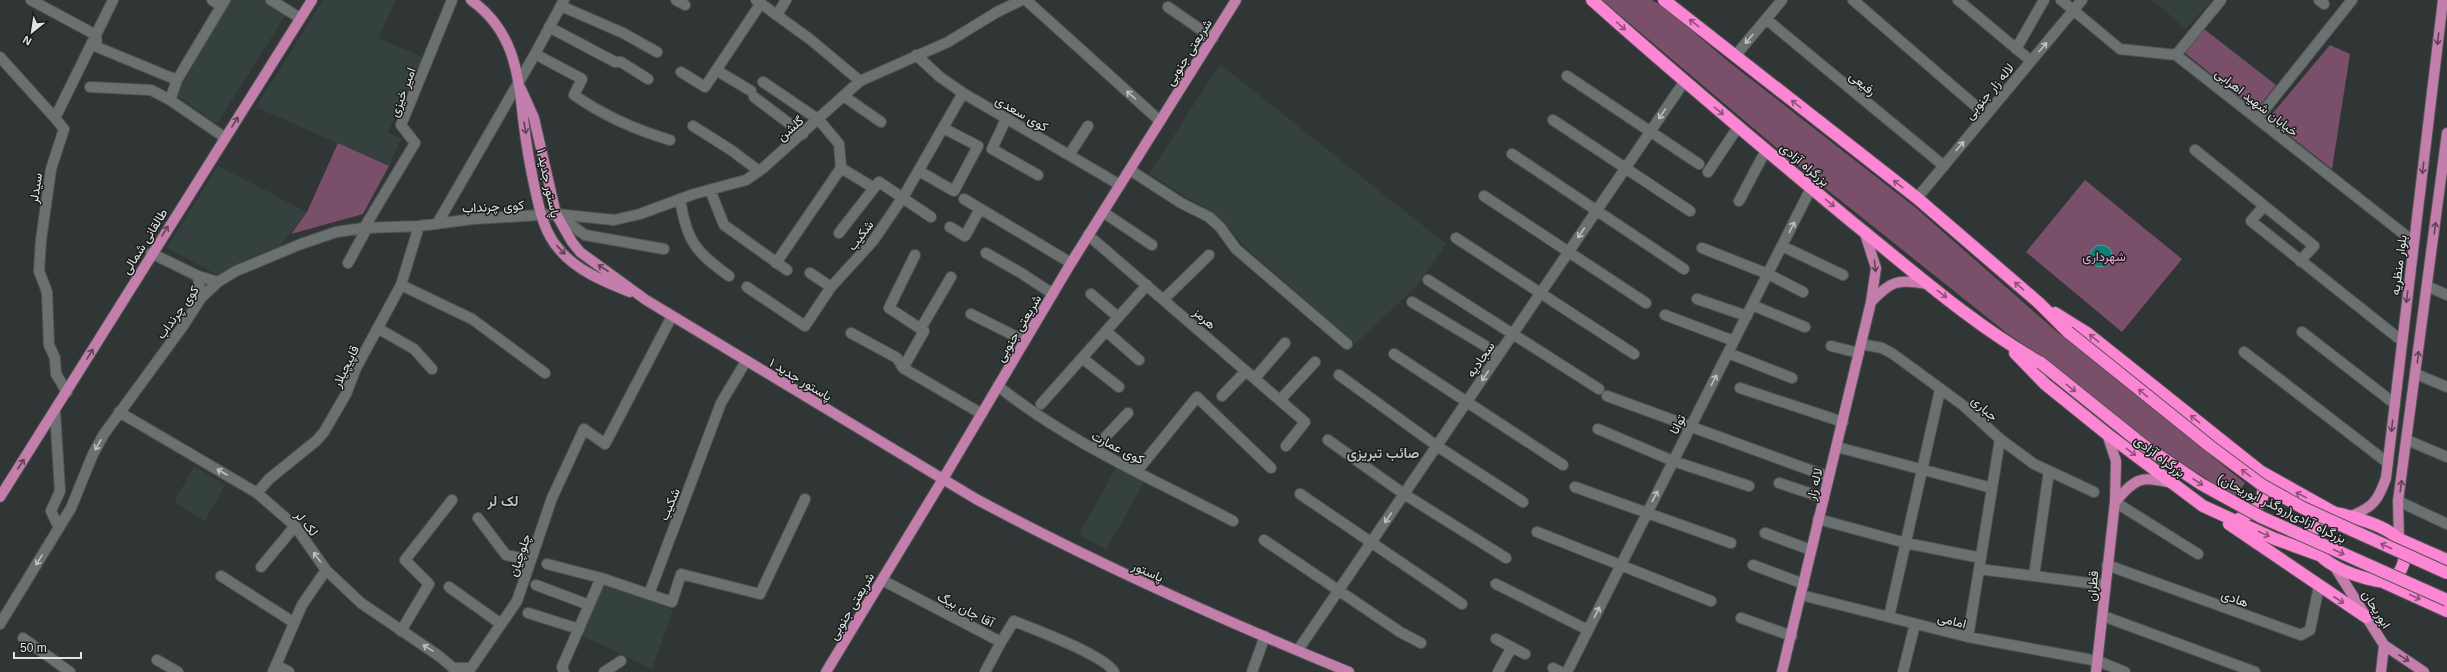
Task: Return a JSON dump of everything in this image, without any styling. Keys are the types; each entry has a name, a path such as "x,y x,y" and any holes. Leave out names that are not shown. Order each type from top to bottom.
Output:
{"highway":[{"name":"بزرگراه آزادی","path":"1592,0 1684,82 1811,188 1928,284 2006,344 2045,384 2172,484 2204,506 2235,521 2319,555 2333,564 2366,578 2382,582"},
{"path":"1664,0 1916,198 2039,303 2087,333 2260,471 2336,513 2351,516 2383,529 2399,539 2447,560"},
{"name":"بزرگراه آزادی(روگذر ابوریحان)","path":"2039,303 2068,332 2211,447 2262,485 2303,508 2447,572"},
{"name":"بزرگراه آزادی","path":"2006,344 2041,363"},
{"name":"بزرگراه آزادی(روگذر ابوریحان)","path":"2041,363 2144,445 2201,484 2261,517 2447,600"},
{"path":"2235,521 2250,515 2260,502 2265,487 2260,471"},
{"path":"2204,506 2366,617"},
{"path":"2319,555 2311,542 2313,528 2321,518 2336,513"},
{"path":"2382,582 2396,577 2403,566 2406,551 2399,539"},
{"path":"2382,582 2447,611"}],"main road":[{"name":"طالقانی شمالی","path":"0,497 67,392 151,253 312,0"},
{"name":"شریعتی جنوبی","path":"826,672 944,479 1088,235 1236,0"},
{"name":"بلوار منظریه","path":"2351,516 2368,509 2380,496 2388,463 2443,0"},
{"name":"پاستور جدید ۱","path":"473,1 499,28 510,49 520,85 534,118 556,214 572,242 580,252 646,300 944,479"},
{"name":"پاستور جدید ۱","path":"520,85 523,118 541,216 558,248 570,259 605,282 646,300"},
{"path":"2399,539 2398,501 2427,286 2443,191 2447,133"},
{"name":"لاله زار","path":"1782,672 1792,636 1818,519 1843,422 1871,302 1876,268 1864,231"},
{"path":"1871,302 1893,283 1906,281 1928,284"},
{"name":"قطران","path":"2096,672 2104,585 2115,502 2116,461 2107,434"},
{"path":"2115,502 2130,485 2146,478 2172,484"},
{"name":"پاستور","path":"944,479 1028,527 1107,567 1298,650 1331,669 1349,672"},
{"name":"ابوریحان","path":"2333,564 2384,645 2381,672"},
{"path":"2384,645 2424,672"}],"street":[{"path":"31,0 96,35"},
{"path":"0,57 55,118 113,0"},
{"path":"170,100 177,80 223,3 212,0"},
{"path":"271,0 300,18"},
{"name":"امیر خیزی","path":"366,228 415,143 402,125 452,0"},
{"path":"676,0 685,5"},
{"path":"777,15 786,0"},
{"path":"1735,56 1782,0"},
{"path":"1853,0 1986,115"},
{"path":"1958,0 2031,61"},
{"path":"2016,49 2044,0"},
{"path":"2061,0 2120,49 2176,55 2220,0"},
{"name":"لاله زار جنوبی","path":"1916,198 2082,0"},
{"path":"2257,119 2352,0"},
{"path":"1020,1 1160,121"},
{"name":"گلشن","path":"556,214 614,220 640,214 680,199 746,180 759,172 845,97 860,82 916,55 948,42 997,12 1020,1"},
{"path":"681,72 705,87 758,2 777,15 860,82"},
{"path":"437,224 520,85 563,3 657,52"},
{"path":"1168,6 1213,38"},
{"name":"رفیعی","path":"1766,19 1944,166"},
{"path":"549,28 615,62 621,62 648,79"},
{"path":"96,35 97,47 177,80"},
{"path":"535,54 582,79 574,95 587,104 636,129 670,140"},
{"name":"کوی سعدی","path":"916,55 940,77 963,93 1120,185"},
{"name":"خیابان شهید اهرابی","path":"2176,55 2414,242"},
{"path":"716,70 753,94 803,134"},
{"path":"1567,76 1698,164"},
{"path":"763,82 819,120 839,144 841,168 776,263"},
{"name":"سجادیه","path":"1298,650 1684,82"},
{"path":"90,87 151,90 170,100 224,137"},
{"name":"شکیب","path":"747,287 805,326 832,287 874,241 919,171 963,93"},
{"path":"845,97 881,122"},
{"name":"سیدلر","path":"55,118 64,129 51,169 41,240 39,271 48,292 49,345 55,358 56,374 67,392"},
{"path":"1006,119 992,149 1038,175"},
{"path":"1553,120 1690,211"},
{"path":"693,126 731,150 759,172"},
{"path":"1069,155 1088,126"},
{"path":"1708,172 1738,127"},
{"path":"919,171 954,191 978,146 943,128"},
{"path":"1739,201 1766,150"},
{"path":"2195,150 2314,246 2300,261"},
{"path":"1512,154 1684,269"},
{"path":"841,168 902,198 931,218"},
{"path":"1130,170 1181,203 1209,217 1220,227 1236,249 1347,344"},
{"path":"839,234 877,185"},
{"name":"توانا","path":"1567,672 1811,188"},
{"path":"710,190 724,225 787,270"},
{"path":"1484,196 1646,303"},
{"path":"680,199 684,224 696,248 729,276"},
{"path":"964,199 1071,263"},
{"path":"2264,206 2251,221 2402,341"},
{"path":"950,227 965,236 980,209"},
{"path":"1103,212 1152,245"},
{"path":"556,214 586,234 664,249"},
{"name":"کوی چرنداب","path":"0,624 4,608 71,508 93,454 119,412 183,326 201,298 218,282 236,271 301,244 336,232 366,228 420,226 473,219 556,214"},
{"name":"قاپیچیلار","path":"257,493 269,479 316,441 324,432 401,285 420,226"},
{"path":"348,263 366,228"},
{"name":"هرمز","path":"1088,235 1305,422 1286,446"},
{"path":"1456,238 1634,354"},
{"path":"1782,246 1843,275"},
{"path":"1702,248 1768,274 1803,292"},
{"path":"151,253 198,276 218,282"},
{"path":"986,253 1021,272 1053,294"},
{"path":"903,368 924,331 889,308 915,255"},
{"path":"1164,300 1209,255"},
{"path":"810,273 832,287"},
{"path":"198,276 201,298"},
{"path":"921,328 951,277"},
{"path":"1428,280 1599,389"},
{"path":"401,285 472,319 545,373"},
{"path":"1041,404 1147,285"},
{"path":"2427,286 2447,295"},
{"path":"1091,294 1118,317"},
{"path":"1697,299 1747,316"},
{"path":"1412,302 1499,354"},
{"path":"1752,305 1805,327"},
{"path":"971,314 1025,341"},
{"path":"1665,315 1734,341"},
{"name":"چلوچیان","path":"456,671 471,668 517,601 552,498 584,429 605,444 672,316"},
{"path":"379,329 414,349 432,369"},
{"path":"1106,331 1139,360"},
{"path":"2302,332 2395,404"},
{"path":"851,333 897,358 903,368 982,414"},
{"path":"1254,378 1285,343"},
{"name":"جباری","path":"1832,346 1882,348 1893,354 1940,390 1964,406 2000,439 2034,464 2094,492"},
{"path":"2244,352 2388,463"},
{"path":"1728,353 1792,378"},
{"path":"1394,354 1563,465"},
{"path":"1082,358 1119,388"},
{"name":"شکیب","path":"648,594 721,403 746,360"},
{"path":"1280,400 1315,362"},
{"path":"1222,396 1246,371"},
{"path":"2416,374 2447,387"},
{"path":"1339,376 1437,446 1523,502"},
{"name":"کوی عمارت","path":"998,386 1034,414 1094,449 1232,521"},
{"path":"1740,388 1843,422"},
{"path":"1889,617 1940,390"},
{"path":"1607,396 1829,477"},
{"path":"1136,471 1197,397 1271,468"},
{"path":"55,411 60,491 52,511 59,528"},
{"name":"لک لر","path":"119,412 257,493 295,526 326,570 361,603 456,671"},
{"path":"1094,449 1128,413"},
{"path":"1598,429 1673,460 1749,486"},
{"path":"1968,638 2000,439"},
{"path":"1328,440 1404,494 1506,558"},
{"path":"2407,440 2447,457"},
{"path":"1837,446 1922,471 1992,488"},
{"path":"2034,576 2049,472"},
{"path":"1779,483 1824,498"},
{"path":"1575,487 1731,543"},
{"path":"1300,494 1462,604"},
{"path":"547,564 601,578 672,602 681,574 760,594 805,499"},
{"path":"401,631 429,584 405,560 452,500"},
{"path":"2398,501 2447,524"},
{"path":"2115,502 2198,554"},
{"path":"478,518 506,555 531,560"},
{"path":"1818,519 1906,543 1981,558"},
{"path":"261,567 295,526"},
{"path":"1537,532 1711,601"},
{"path":"1765,533 1811,550"},
{"path":"1264,540 1338,592 1400,632 1422,643"},
{"path":"1753,565 1804,584"},
{"name":"هادی","path":"2107,565 2301,636 2310,630 2319,586"},
{"path":"1979,569 2104,585"},
{"path":"289,672 274,669 293,622 302,605 326,570"},
{"path":"221,576 293,622"},
{"path":"564,672 562,667 601,578"},
{"name":"آقا جان بیگ","path":"882,580 1001,642 1014,621 1084,652 1111,667 1114,672"},
{"path":"1496,584 1588,630"},
{"path":"536,585 589,605"},
{"path":"448,587 501,624"},
{"name":"امامی","path":"1801,595 1968,638 2098,661 2126,672"},
{"path":"528,613 578,629"},
{"path":"2102,616 2255,672"},
{"path":"1741,618 1792,636"},
{"path":"1904,672 1915,624"},
{"path":"1252,672 1265,636"},
{"path":"23,638 70,672"},
{"path":"1496,639 1525,654"},
{"path":"985,672 1001,642"},
{"path":"1498,672 1512,648"},
{"path":"157,660 178,672"},
{"path":"604,672 620,661"}],"shaded area":[{"path":"231,0 263,0 286,14 217,124 176,95"},
{"path":"323,0 396,0 378,38 424,58 388,132 401,139 389,166 256,107"},
{"path":"2152,0 2212,0 2186,29"},
{"path":"1220,64 1446,244 1417,286 1355,344 1243,245 1228,227 1201,206 1149,174"},
{"path":"218,166 307,212 279,247 247,259 219,276 167,248"},
{"path":"194,466 225,485 205,521 174,502"},
{"path":"1117,466 1145,481 1106,550 1079,534"},
{"path":"603,582 673,610 652,669 581,635"}],"green space":[{"path":"1602,0 1652,0 1665,8 1729,62 1916,208 2056,331 2245,483 2235,497 2149,442 2039,355 2008,334 1811,177"},
{"path":"2204,29 2276,85 2256,110 2185,53"},
{"path":"2330,45 2350,54 2332,169 2268,119"},
{"path":"338,143 389,166 363,214 291,234 307,212"},
{"name":"شهرداری","path":"2085,180 2182,259 2122,332 2026,252"}],"water":[{"path":"2101,245 2109,248 2112,256 2109,264 2101,267 2093,264 2090,256 2093,248"}],"district":[{"name":"صائب تبریزی","path":"1383,453"},
{"name":"لک لر","path":"503,501"}]}
